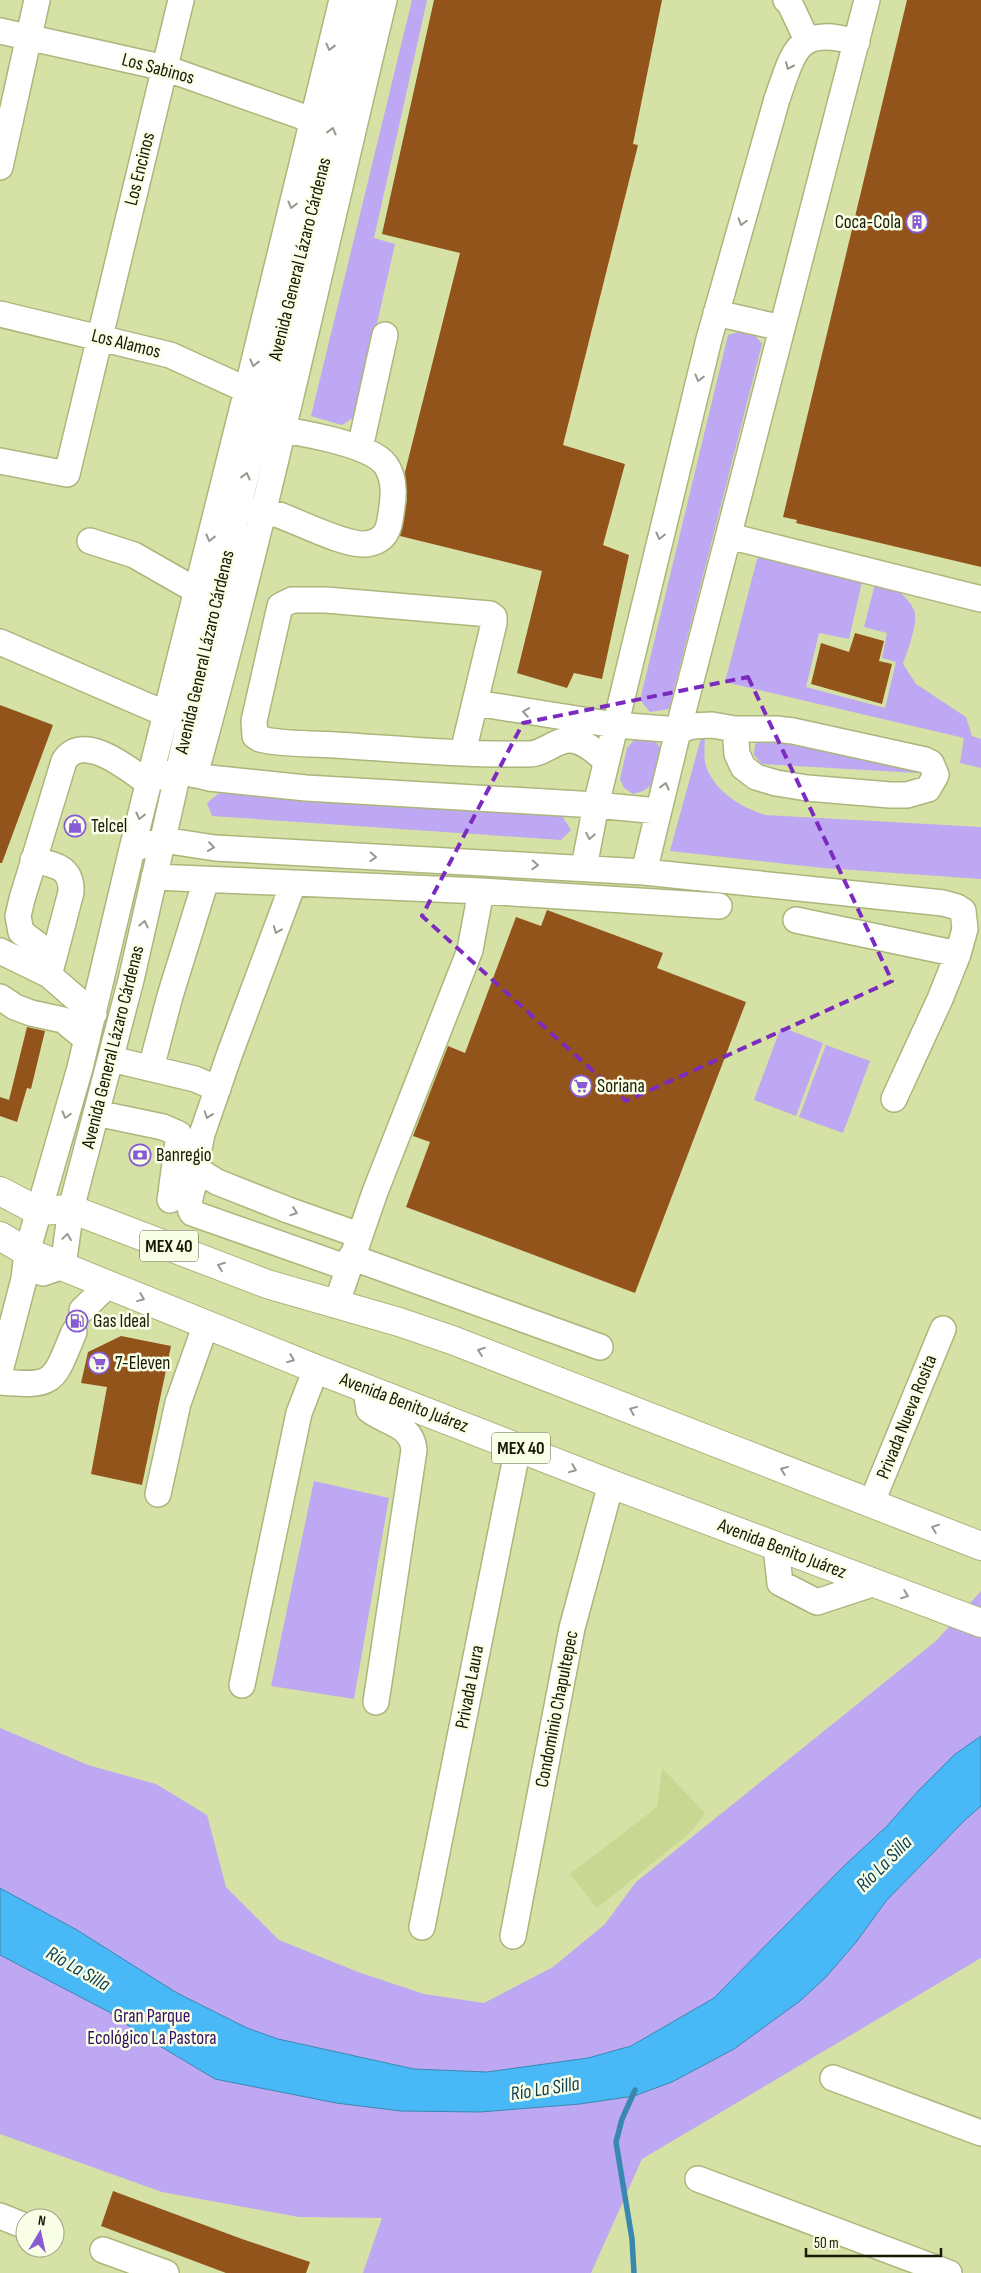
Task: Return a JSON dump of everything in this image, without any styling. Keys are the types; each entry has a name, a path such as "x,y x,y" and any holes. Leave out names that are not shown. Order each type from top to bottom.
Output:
{"main road":[{"path":"0,1191 38,1211"},
{"name":"MEX 40","path":"38,1211 71,1209 267,1284 399,1322 460,1343 981,1546"},
{"name":"Avenida Benito Juárez","path":"0,1236 27,1252 316,1369 611,1484 981,1623"}],"street":[{"path":"0,167 37,0"},
{"name":"Los Encinos","path":"0,461 67,474 181,0"},
{"name":"Avenida General Lázaro Cárdenas","path":"0,1371 8,1305 24,1279 27,1252 94,1014 148,783 247,390 342,0"},
{"name":"Avenida General Lázaro Cárdenas","path":"63,1266 71,1209 131,980 163,840 186,772 188,724 238,508 270,428 365,0"},
{"path":"186,772 224,672 263,512 270,428 384,0"},
{"path":"786,0 790,4 807,40"},
{"path":"644,872 658,811 867,0"},
{"name":"Los Sabinos","path":"0,32 165,68 312,120"},
{"path":"584,867 606,761 716,313 777,99 788,67 797,50 807,40 822,36 857,42"},
{"path":"716,313 782,328"},
{"name":"Los Alamos","path":"0,314 170,355 247,390"},
{"path":"360,448 385,335"},
{"path":"238,508 276,514 350,542 364,544 376,542 385,536 393,501 391,476 381,461 360,448 270,428"},
{"path":"729,536 981,599"},
{"path":"90,541 134,555 197,590"},
{"path":"463,752 494,617 490,614 326,600 292,600 280,606 254,721 255,736 268,741 463,752 533,754 564,730"},
{"path":"183,646 187,633 192,639 188,724"},
{"path":"0,642 166,714"},
{"path":"475,703 564,730 616,725 679,730 702,726 793,731 894,752 931,763 936,775 928,789 907,795 840,791 776,783 756,777 743,767 737,754 735,729"},
{"path":"564,730 574,740 580,742 606,761"},
{"path":"94,1014 25,937 18,925 22,898 64,761 73,752 91,751 110,756 148,783 186,772 209,778 306,788 596,805 658,811"},
{"path":"132,849 163,840 215,848 584,867 930,902 957,907 964,911 966,919 958,954 940,999 894,1100"},
{"path":"34,860 64,870 71,881 70,892 51,966"},
{"path":"154,877 481,891 719,906"},
{"path":"151,1068 170,996 206,880"},
{"path":"293,884 196,1153 198,1171 188,1207 192,1213 353,1253 600,1347"},
{"path":"336,1305 353,1253 464,966 472,941 481,891"},
{"path":"796,920 958,954"},
{"path":"0,951 51,966"},
{"path":"101,982 131,980 170,996"},
{"path":"0,997 31,1013 63,1020 87,1040"},
{"path":"110,1059 195,1079 218,1089"},
{"path":"96,1113 163,1127 179,1134 170,1200"},
{"path":"198,1171 217,1182 279,1207 353,1253"},
{"path":"24,1279 63,1266"},
{"path":"0,1382 35,1384 53,1376 61,1363 78,1321 108,1285"},
{"path":"158,1494 178,1402 206,1324"},
{"name":"Privada Nueva Rosita","path":"872,1504 943,1330"},
{"path":"242,1685 299,1413 316,1369"},
{"path":"376,1392 367,1397 369,1410 407,1430 413,1439 414,1450 376,1702"},
{"name":"Privada Laura","path":"422,1927 518,1447"},
{"name":"Condominio Chapultepec","path":"513,1936 572,1628 611,1484"},
{"path":"776,1546 780,1583 817,1602 874,1583"},
{"path":"832,2078 981,2133"},
{"path":"698,2179 949,2273"},
{"path":"0,2216 15,2222"},
{"path":"103,2250 166,2273"}],"highlighted area":[{"path":"748,677 892,981 626,1101 422,916 523,723"}],"shaded area":[{"path":"662,1768 705,1813 691,1832 597,1908 570,1874 657,1807"}],"green space":[{"path":"412,0 427,0 374,238 395,244 356,416 342,425 311,416"},
{"path":"750,329 762,344 669,709 650,712 640,700 728,335"},
{"path":"760,548 864,573 849,639 819,633 806,687 885,708 896,662 882,658 887,633 864,627 877,576 903,595 914,610 915,622 903,664 916,684 966,717 972,736 981,739 981,768 960,763 964,738 725,682"},
{"path":"705,734 705,762 716,784 738,803 765,815 981,827 981,879 823,868 670,851 701,738"},
{"path":"762,735 916,768 917,773 762,764 754,755 755,745"},
{"path":"635,739 653,739 660,747 657,771 653,783 648,788 633,794 624,788 620,779 627,748"},
{"path":"219,793 561,814 571,830 561,840 212,816 207,803"},
{"path":"781,1027 823,1043 796,1116 754,1100"},
{"path":"826,1045 870,1061 843,1133 799,1117"},
{"path":"314,1481 389,1498 354,1699 271,1686"},
{"name":"Gran Parque Ecológico La Pastora","path":"981,1591 981,1958 642,2159 591,2273 363,2273 382,2218 299,2217 162,2192 0,2134 0,1728 88,1765 156,1784 207,1815 226,1887 279,1940 358,1972 424,1994 484,2003 553,1967 605,1924 636,1882 936,1641"}],"water":[{"name":"Río La Silla","path":"981,1736 981,1806 886,1901 857,1941 826,1977 800,2001 734,2049 672,2082 634,2096 580,2104 480,2112 401,2111 336,2103 215,2079 143,2036 109,2012 0,1955 0,1888 77,1930 177,1993 247,2028 278,2039 414,2069 487,2072 588,2058 631,2046 714,1998 844,1866 887,1826 954,1755"}],"building":[{"path":"434,0 662,0 633,144 638,145 563,445 625,464 603,545 629,555 602,679 574,673 567,688 517,673 542,571 400,536 407,500 405,472 460,253 382,234"},
{"name":"Coca-Cola","path":"907,0 981,0 981,567 796,523 797,520 783,517"},
{"path":"855,633 884,641 879,661 892,664 882,704 811,684 821,643 849,652"},
{"path":"0,705 53,725 2,863 0,863"},
{"path":"547,910 663,953 657,968 746,1002 635,1293 406,1207 430,1142 413,1136 448,1046 465,1053 516,917 541,926"},
{"path":"27,1027 45,1031 31,1089 27,1088 17,1122 0,1116 0,1097 9,1100"},
{"path":"121,1336 171,1346 142,1485 91,1474 107,1387 81,1383 88,1352"},
{"path":"113,2191 310,2262 306,2273 226,2273 101,2226"}],"waterway":[{"path":"634,2273 632,2239 616,2142 622,2119 635,2090"}],"place":[{"name":"Coca-Cola","path":"917,222"},
{"name":"Telcel","path":"75,826"},
{"name":"Soriana","path":"581,1086"},
{"name":"Banregio","path":"140,1155"},
{"name":"Gas Ideal","path":"77,1321"},
{"name":"7-Eleven","path":"99,1363"}]}
